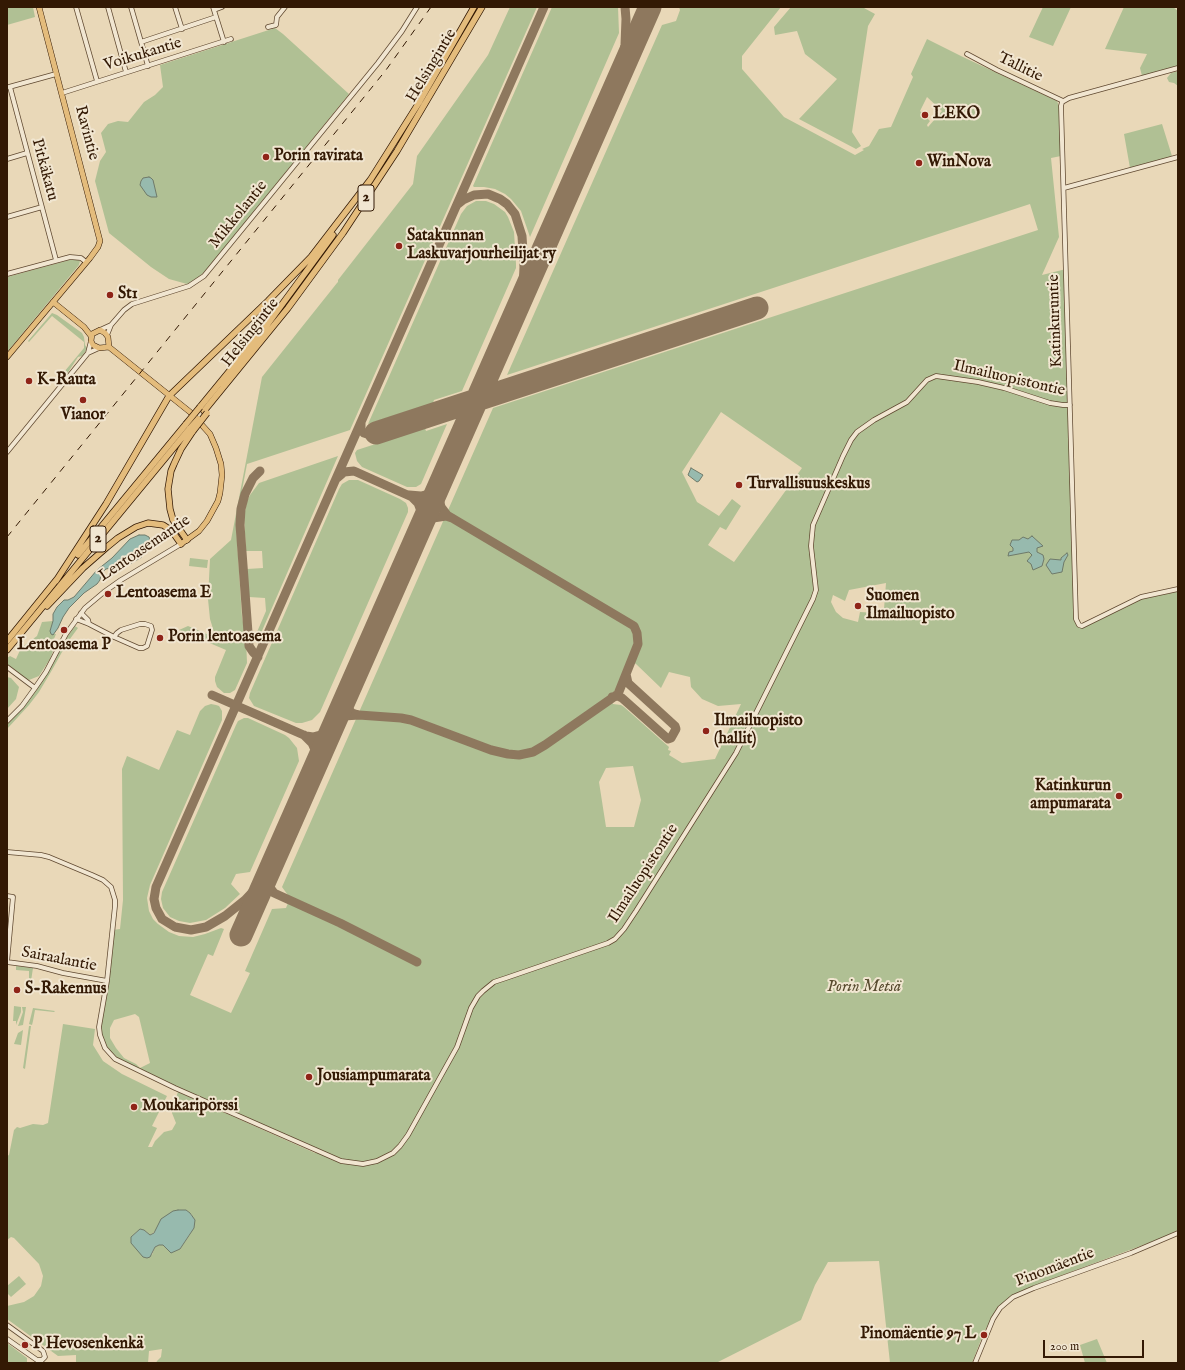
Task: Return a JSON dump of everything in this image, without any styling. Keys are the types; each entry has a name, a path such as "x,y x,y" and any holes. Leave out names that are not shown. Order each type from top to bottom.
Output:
{"highway":[{"name":"Helsingintie","path":"7,650 190,428 338,229 420,101 474,7"},
{"name":"Helsingintie","path":"204,410 232,378 288,308 357,212 401,145 482,7"},
{"path":"56,581 106,504 169,396 268,301 311,257 371,179"},
{"path":"187,540 173,520 168,499 168,489 171,471 190,428 204,410"},
{"name":"Helsingintie","path":"7,641 56,581 190,428"},
{"path":"17,639 83,568 128,531 148,523 159,523 172,531 181,544"}],"main road":[{"name":"Ravintie","path":"7,357 98,247 99,237 39,7"},
{"path":"53,302 94,334 105,333 108,338 109,347 93,345 94,334"},
{"path":"101,347 106,344 108,338"},
{"name":"Lentoasemantie","path":"109,347 190,412 203,425 213,440 221,464 221,488 214,509 199,531 181,544"}],"street":[{"path":"77,7 98,81"},
{"path":"108,7 126,72"},
{"path":"131,7 148,66"},
{"path":"175,7 182,29"},
{"path":"222,7 213,8 224,42"},
{"path":"268,27 276,25 277,16 285,7"},
{"name":"Mikkolantie","path":"111,325 124,310 132,304 189,286 204,276 378,63 399,36 417,7"},
{"path":"141,42 216,18"},
{"name":"Voikukantie","path":"62,93 231,39"},
{"name":"Tallitie","path":"967,54 1063,102"},
{"path":"1063,102 1069,98 1178,68"},
{"path":"8,87 56,74"},
{"name":"Pitkäkatu","path":"8,87 56,260"},
{"name":"Katinkuruntie","path":"1063,102 1061,106 1076,619 1079,625 1086,624 1143,597 1178,590"},
{"path":"7,159 27,153"},
{"path":"1064,188 1178,157"},
{"path":"7,216 42,207"},
{"path":"7,274 70,257 78,257 86,262"},
{"path":"7,452 88,353 94,334 111,325"},
{"path":"108,338 111,325"},
{"path":"88,353 101,347"},
{"name":"Ilmailuopistontie","path":"7,852 49,857 98,877 111,887 115,900 115,906 107,981 100,1021 100,1035 105,1048 115,1059 175,1088 341,1161 356,1164 377,1161 393,1153 408,1135 461,1038 471,1008 478,996 483,991 494,982 608,943 615,939 624,929 636,911 736,753 813,599 816,590 810,546 813,525 843,456 857,432 874,420 907,402 927,380 936,376 978,382 1004,388 1050,403 1070,405"},
{"name":"Lentoasemantie","path":"7,722 22,706 46,672 66,634 81,613 104,592 181,544"},
{"path":"81,613 87,619 89,624"},
{"path":"76,619 89,624 114,638 133,646 143,648 147,646 152,630 151,626 140,624 121,630 114,638"},
{"path":"7,667 35,688"},
{"path":"7,896 13,897 7,962"},
{"name":"Sairaalantie","path":"7,962 37,966 63,973 107,981"},
{"name":"Pinomäentie","path":"975,1363 993,1319 1000,1308 1013,1297 1131,1253 1178,1233"},
{"path":"7,1325 43,1351 44,1357 42,1360 37,1360 7,1339"}],"green space":[{"path":"7,7 33,7 35,17 7,25"},
{"path":"510,7 537,7 350,430 247,464 236,525 242,617 246,638 247,663 235,690 230,693 224,693 217,687 215,677 226,650 179,630 188,626 209,635 214,632 210,619 208,599 210,559 231,540 262,377 338,282 338,280 413,184 417,156 488,55"},
{"path":"552,7 618,7 619,33 530,237 521,211 511,199 495,189 473,186"},
{"name":"Porin Metsä","path":"679,7 781,7 742,56 742,69 784,117 855,155 864,150 862,149 869,146 879,129 891,127 913,77 911,74 927,39 1057,101 1059,106 1061,156 1051,158 1059,237 1042,275 1066,269 1076,619 1082,626 1141,597 1178,589 1178,1230 1162,1238 1033,1286 1012,1296 1000,1307 992,1318 984,1332 972,1363 890,1363 879,1261 828,1262 815,1285 801,1320 716,1363 156,1363 161,1357 162,1349 149,1351 148,1363 76,1363 76,1355 58,1356 7,1319 7,1306 24,1302 34,1296 41,1286 43,1276 39,1264 14,1238 11,1237 7,1240 7,1156 9,1155 14,1130 17,1127 20,1128 33,1124 43,1125 48,1123 63,1024 95,1029 93,1045 103,1061 122,1074 167,1096 152,1126 157,1128 148,1147 152,1147 155,1141 164,1132 172,1130 176,1123 172,1113 172,1107 178,1092 315,1153 317,1151 122,1063 105,1048 99,1027 113,930 120,929 123,900 122,769 127,756 159,770 177,730 190,735 200,711 205,706 211,704 216,705 219,706 222,711 222,720 150,885 147,898 149,911 153,919 169,932 179,936 193,937 221,928 224,929 213,956 208,954 190,995 231,1013 250,973 245,971 272,909 286,908 290,898 282,887 493,408 1038,230 1030,204 507,375 662,25 676,21 680,10","holes":["927,97 942,111 928,127 927,125 930,121 920,111","721,412 802,468 734,562 708,545 720,527 726,530 741,506 732,499 719,516 697,502 682,472","886,583 884,609 875,613 860,612 858,622 843,618 836,612 831,602 833,595 845,601 849,590","629,660 636,664 661,688 669,672 690,677 691,687 702,699 718,706 741,704 715,759 682,763 669,755 671,751 668,750 669,747 624,707 613,704 609,697 618,687","633,766 641,800 634,827 606,827 599,782 606,768","135,1014 139,1017 150,1063 140,1068 136,1064 124,1058 110,1038 110,1028 114,1020","186,1210 192,1215 191,1233 180,1249 171,1252 163,1245 159,1245 155,1247 152,1255 131,1243 131,1237 140,1229 144,1230 150,1235"]},
{"path":"791,7 865,7 864,8 875,14 868,26 852,132 861,146 856,149 799,119 837,79 805,54 797,31 775,35 774,27"},
{"path":"1043,7 1071,7 1053,46 1029,37"},
{"path":"1124,7 1173,7 1178,11 1178,66 1142,76 1140,68 1147,54 1105,49"},
{"path":"275,28 349,94 207,269 198,278 187,284 169,279 151,267 109,233 95,181 100,161 106,152 101,133 108,124 118,121 128,122 144,102 155,95 163,87 160,65"},
{"path":"1178,71 1178,86 1169,82 1167,78 1171,73"},
{"path":"1162,124 1172,156 1130,168 1124,134"},
{"path":"476,201 486,201 494,204 505,212 508,217 514,232 516,268 462,391 434,400 433,403 368,424 461,214 467,206"},
{"path":"73,259 78,259 80,261 79,265 7,352 7,277"},
{"path":"52,313 82,333 87,348 82,356 78,357 67,374 64,372 84,348 84,342 52,316 29,342 28,341"},
{"path":"447,424 421,484 416,487 407,487 362,467 357,461 355,453 357,450 425,428 426,431"},
{"path":"338,456 258,640 254,642 251,640 251,635 255,635 257,632 266,611 265,598 249,597 247,569 263,568 262,551 246,551 244,516 247,501 259,483"},
{"path":"349,480 358,480 400,499 406,503 408,512 320,712 312,720 296,723 254,706 249,698 250,693 339,489 342,484"},
{"path":"190,558 208,560 207,568 189,566"},
{"path":"53,621 50,631 51,634 56,634 51,646 54,649 50,659 39,676 29,680 23,678 7,664 7,658 10,656 16,659 21,648 37,636 42,622"},
{"path":"75,626 78,628 67,643 39,692 7,729 7,724 21,710 37,689 65,640"},
{"path":"7,677 11,678 19,687 16,699 7,709"},
{"path":"248,718 289,738 297,748 299,761 250,872 236,874 231,884 240,894 225,908 206,920 190,923 179,921 170,917 163,908 161,899 162,892 236,725 238,721"},
{"path":"16,966 33,968 31,981 29,981 29,971 16,970"},
{"path":"14,1006 21,1007 21,1012 16,1025 16,1021 13,1021"},
{"path":"22,1007 26,1007 23,1025 18,1026 23,1012"},
{"path":"33,1008 55,1011 35,1010 32,1025 29,1024"},
{"path":"29,1026 31,1026 25,1069 23,1068"},
{"path":"23,1030 21,1045 14,1044 18,1033"},
{"path":"19,1276 26,1284 11,1297 7,1293 7,1286"},
{"path":"1097,1339 1107,1363 1085,1363 1080,1345"},
{"path":"7,1343 27,1358 27,1363 7,1363"}],"water":[{"path":"149,177 153,180 157,197 147,195 140,185 143,178"},
{"path":"691,468 703,475 699,481 697,482 688,475"},
{"path":"139,535 145,535 149,537 150,540 146,552 142,557 130,564 106,569 101,573 100,580 97,584 84,593 69,608 58,628 53,635 51,634 50,631 53,621 53,614 57,607 64,600 74,597 97,570 112,558 130,539"},
{"path":"1032,536 1043,546 1037,548 1037,552 1043,555 1044,559 1042,566 1033,570 1031,564 1027,561 1032,555 1029,552 1008,556 1009,552 1013,551 1013,548 1010,545 1012,540 1019,540 1023,537 1028,539"},
{"path":"1067,553 1068,555 1064,562 1062,572 1052,574 1046,565 1050,559 1061,560 1061,558"},
{"path":"186,1210 195,1220 194,1228 180,1249 171,1253 163,1245 159,1245 155,1247 150,1257 143,1257 131,1243 131,1237 140,1229 144,1230 150,1235 154,1233 161,1219 173,1211"}],"taxiway":[{"path":"271,868 260,884 245,900 225,916 206,927 191,930 175,927 162,919 156,908 154,899 156,887 544,7"},
{"path":"616,84 623,60 625,45 625,7"},
{"path":"458,204 474,195 488,194 507,204 515,214 522,236 524,267 523,289 517,309"},
{"path":"361,422 361,430 370,435"},
{"path":"258,657 249,646 240,525 241,509 245,494 253,478 260,471"},
{"path":"337,478 344,472 354,471 412,497 418,503 421,511 422,521 420,531"},
{"path":"409,495 421,496 429,494 434,491 440,483"},
{"path":"212,695 306,736 313,737 324,734 338,718 344,716 359,715 401,718 411,720 491,750 519,755 533,752 545,745 618,694 638,644 637,633 634,626 447,515 441,507 439,498 440,483"},
{"path":"420,529 425,523 433,518 446,516 452,518"},
{"path":"612,697 618,696 622,698 668,739 671,738 676,729 675,726 628,683 626,674"},
{"path":"347,695 346,702 348,709 352,713 358,715"},
{"path":"304,735 312,743 316,752 317,762 314,770"},
{"path":"268,874 268,885 274,893 340,923 417,962"}],"runway":[{"path":"241,935 650,7"},
{"path":"376,433 757,308"}],"railway":[{"path":"7,537 386,70 431,7"}],"place":[{"name":"LEKO","path":"925,115"},
{"name":"Porin ravirata","path":"266,157"},
{"name":"WinNova","path":"919,163"},
{"name":"Satakunnan Laskuvarjourheilijat ry","path":"399,246"},
{"name":"St1","path":"110,295"},
{"name":"K-Rauta","path":"29,381"},
{"name":"Vianor","path":"83,400"},
{"name":"Turvallisuuskeskus","path":"739,485"},
{"name":"Lentoasema E","path":"108,594"},
{"name":"Suomen Ilmailuopisto","path":"858,606"},
{"name":"Lentoasema P","path":"64,630"},
{"name":"Porin lentoasema","path":"160,638"},
{"name":"Ilmailuopisto (hallit)","path":"706,731"},
{"name":"Katinkurun ampumarata","path":"1119,796"},
{"name":"S-Rakennus","path":"17,990"},
{"name":"Jousiampumarata","path":"309,1077"},
{"name":"Moukaripörssi","path":"134,1107"},
{"name":"Pinomäentie 97 L","path":"984,1335"},
{"name":"P Hevosenkenkä","path":"25,1345"}]}
